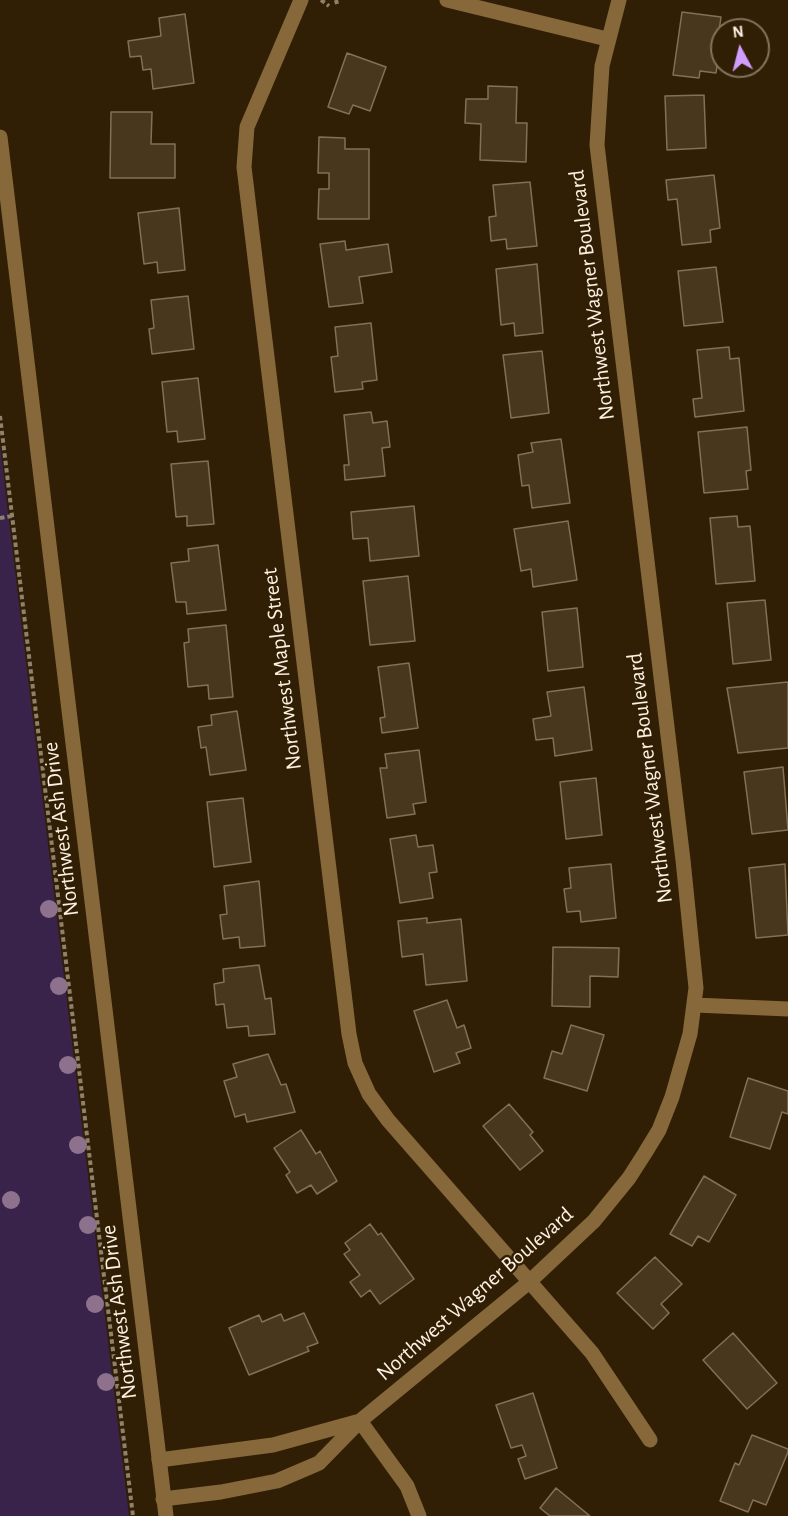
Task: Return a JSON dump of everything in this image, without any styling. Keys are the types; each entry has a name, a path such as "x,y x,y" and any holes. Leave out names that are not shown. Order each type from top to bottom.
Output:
{"street":[{"name":"Northwest Maple Street","path":"301,0 247,127 244,167 349,1035 355,1063 369,1094 381,1112 592,1353 650,1440"},
{"path":"447,0 608,39"},
{"name":"Northwest Wagner Boulevard","path":"164,1499 221,1492 278,1481 319,1463 360,1421 528,1282 594,1221 629,1178 659,1130 682,1062 695,1005 695,972 597,145 599,90 608,39 619,0"},
{"name":"Northwest Ash Drive","path":"0,137 165,1516"},
{"path":"695,1005 788,1009"},
{"name":"Northwest Wagner Boulevard","path":"159,1460 273,1445 360,1421"},
{"path":"360,1421 407,1486 419,1516"}],"path":[{"path":"321,0 329,6"},
{"path":"0,416 133,1516"},
{"path":"0,518 12,516"}],"shaded area":[{"path":"0,444 6,496 129,1516 0,1516"}],"building":[{"path":"682,12 721,17 710,18 710,72 700,71 699,78 673,75"},
{"path":"185,14 194,83 153,89 151,69 143,70 141,56 130,57 128,41 161,36 159,18"},
{"path":"347,53 386,67 370,111 353,105 349,114 328,107"},
{"path":"488,86 517,87 516,123 527,123 526,162 480,160 481,124 465,123 466,99 488,99"},
{"path":"704,95 706,148 667,150 665,96"},
{"path":"111,112 152,112 151,144 175,144 175,178 110,178"},
{"path":"319,137 345,138 345,149 369,149 369,219 318,219 319,189 329,189 329,173 318,173"},
{"path":"714,175 720,228 710,230 711,242 682,245 677,199 668,200 666,180"},
{"path":"530,182 537,246 507,249 506,239 491,241 489,217 496,216 493,185"},
{"path":"179,208 185,270 158,273 157,262 144,264 138,213"},
{"path":"345,241 346,250 388,244 392,272 359,277 363,303 329,307 320,244"},
{"path":"537,264 543,333 515,336 514,323 501,325 496,269"},
{"path":"716,267 723,322 684,326 678,271"},
{"path":"188,296 194,349 152,354 149,329 154,328 151,300"},
{"path":"371,323 377,380 362,382 363,389 335,392 331,357 338,356 335,327"},
{"path":"729,347 730,359 739,358 744,411 695,417 693,399 702,398 697,350"},
{"path":"542,351 549,413 511,418 503,355"},
{"path":"198,378 205,439 178,442 177,431 167,432 162,382"},
{"path":"371,412 373,423 387,421 390,447 382,448 385,476 345,480 344,465 349,465 344,415"},
{"path":"747,427 751,470 746,471 748,489 704,493 698,432"},
{"path":"561,439 570,503 532,508 529,485 522,486 518,455 533,452 531,443"},
{"path":"208,461 214,524 187,526 187,516 176,517 171,464"},
{"path":"414,506 419,556 370,561 368,538 353,539 351,512"},
{"path":"737,516 738,527 750,526 755,581 716,584 710,518"},
{"path":"568,521 577,580 533,587 531,569 521,571 514,529"},
{"path":"218,545 226,610 187,614 186,602 176,602 171,563 189,561 188,549"},
{"path":"408,576 415,641 370,645 363,581"},
{"path":"765,600 771,660 733,664 727,603"},
{"path":"577,608 583,667 548,671 542,612"},
{"path":"226,625 233,697 209,699 208,685 188,687 184,643 189,642 188,629"},
{"path":"409,663 418,728 382,733 380,718 385,717 378,667"},
{"path":"788,682 788,748 738,753 727,688"},
{"path":"584,687 592,750 555,756 553,738 536,740 533,719 551,716 547,692"},
{"path":"237,711 246,770 210,775 206,747 201,748 198,727 212,725 211,715"},
{"path":"419,750 426,802 413,804 415,814 387,818 380,768 387,768 385,754"},
{"path":"783,767 788,830 752,834 744,772"},
{"path":"596,778 602,835 566,839 560,782"},
{"path":"243,798 251,862 214,867 207,802"},
{"path":"416,835 418,847 433,845 437,872 429,873 433,898 400,903 390,839"},
{"path":"611,864 616,918 581,922 580,911 567,912 564,889 571,888 569,868"},
{"path":"785,864 788,935 756,938 749,868"},
{"path":"259,881 265,946 240,948 239,937 223,939 220,915 227,914 224,886"},
{"path":"427,918 427,923 461,919 467,981 426,985 423,954 402,957 398,921"},
{"path":"553,947 619,948 618,977 590,976 590,1007 552,1006"},
{"path":"259,965 265,999 271,998 275,1034 249,1036 248,1026 227,1028 224,1004 216,1005 214,984 224,982 223,969"},
{"path":"447,1000 457,1028 464,1025 471,1048 456,1053 460,1063 434,1072 414,1011"},
{"path":"571,1025 604,1035 587,1091 544,1078 552,1051 562,1054"},
{"path":"268,1054 281,1085 286,1084 295,1112 247,1122 245,1114 235,1117 224,1081 237,1077 233,1064"},
{"path":"748,1078 788,1091 788,1114 782,1112 770,1149 730,1137"},
{"path":"509,1104 533,1132 530,1135 543,1151 520,1170 483,1126"},
{"path":"301,1130 316,1154 320,1151 337,1181 317,1194 311,1185 297,1193 286,1175 290,1172 274,1148"},
{"path":"704,1176 736,1195 709,1242 698,1236 692,1246 670,1234"},
{"path":"370,1224 378,1235 381,1233 414,1279 380,1304 370,1290 361,1297 350,1282 360,1275 344,1254 350,1250 345,1243"},
{"path":"655,1257 682,1284 661,1304 669,1313 653,1329 617,1293"},
{"path":"304,1313 318,1343 307,1347 309,1351 249,1375 229,1328 259,1315 262,1322 281,1314 284,1321"},
{"path":"733,1333 777,1383 747,1409 703,1360"},
{"path":"533,1393 557,1468 525,1479 518,1459 526,1456 522,1445 511,1448 496,1405"},
{"path":"752,1435 788,1449 788,1452 766,1505 753,1500 748,1512 720,1501 735,1463 739,1465"},
{"path":"556,1488 590,1516 550,1516 540,1508"}]}
